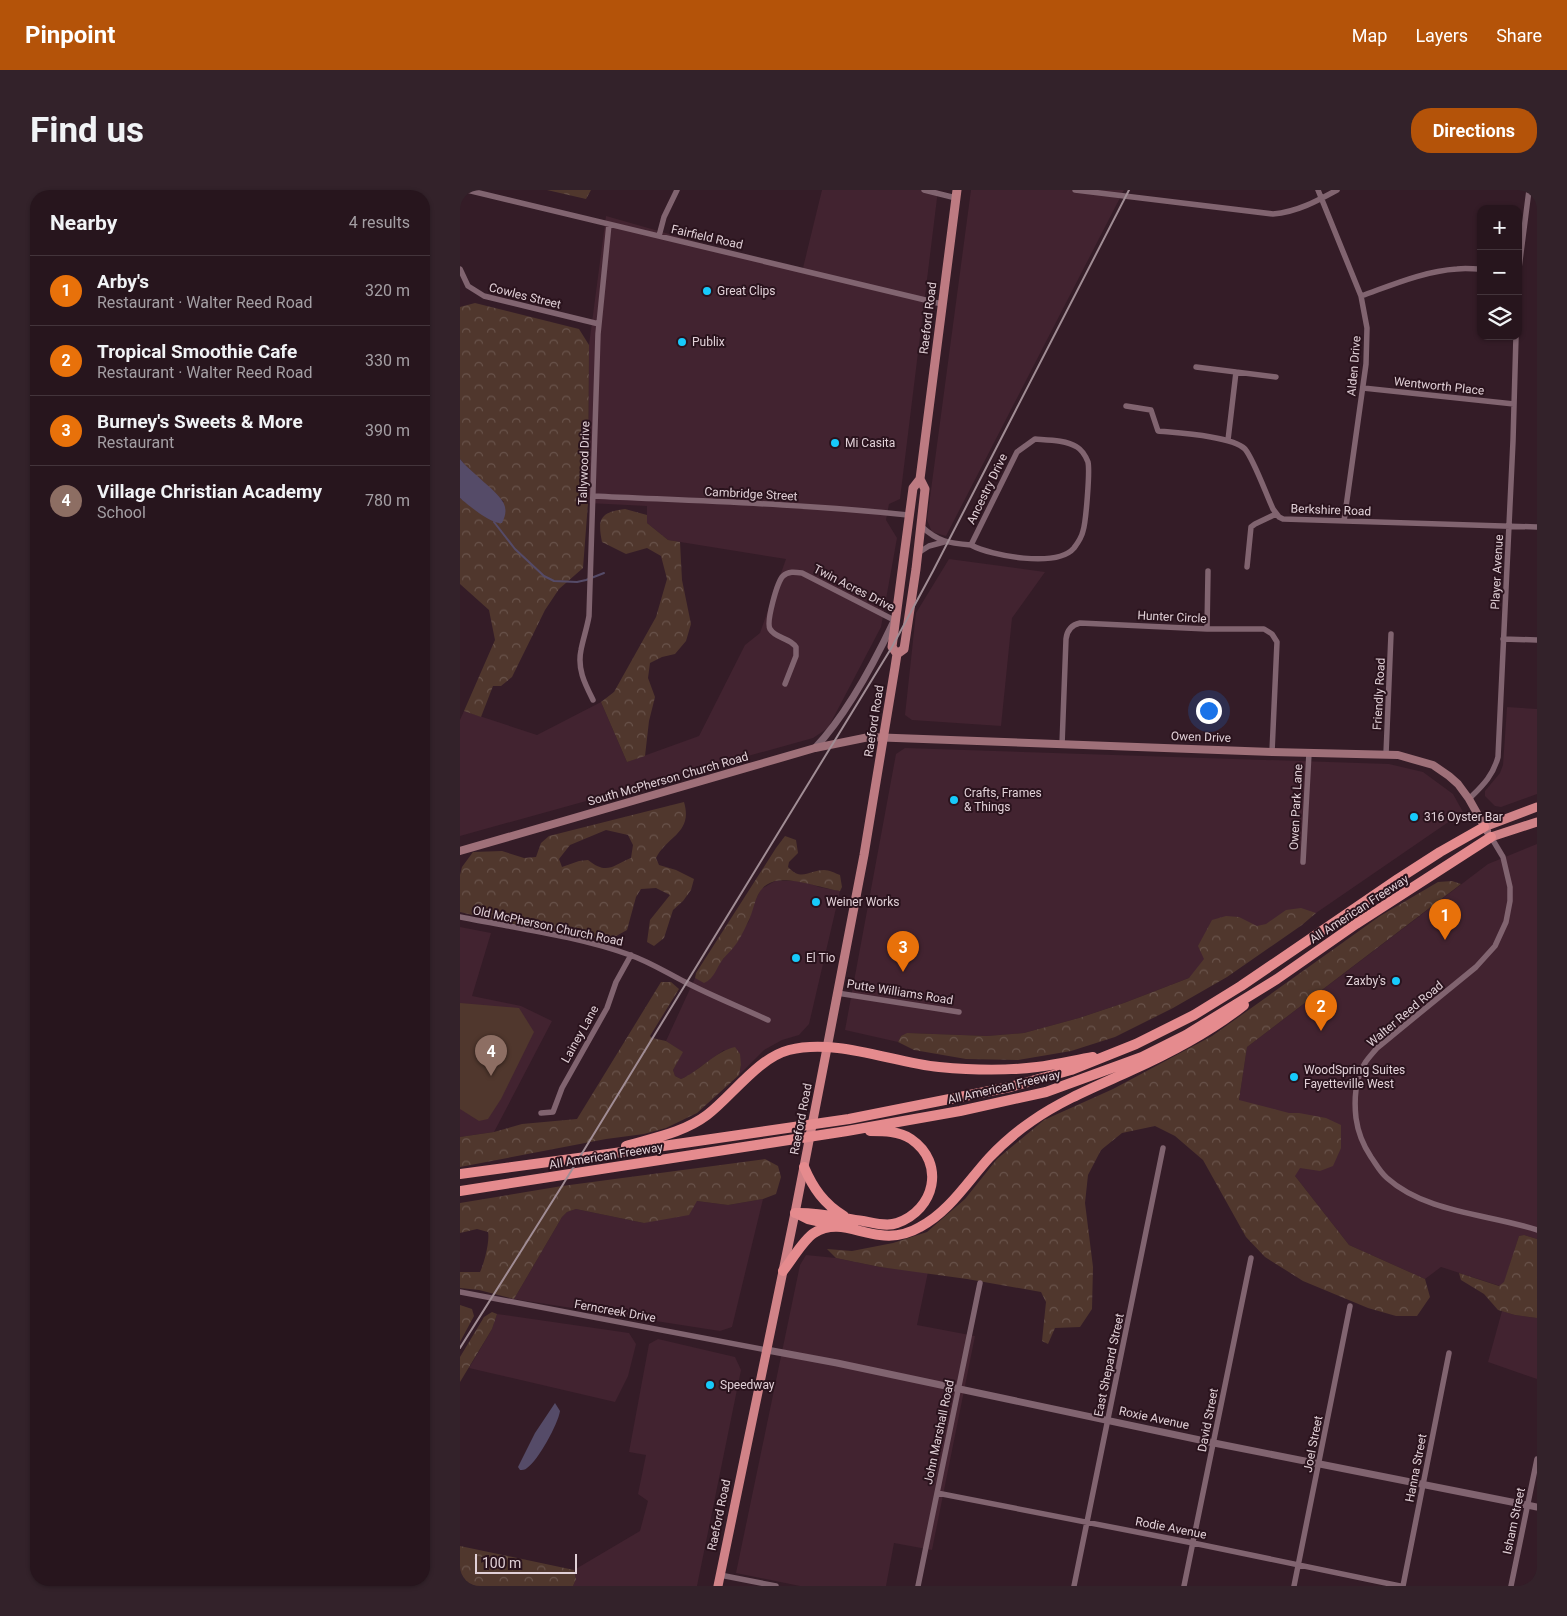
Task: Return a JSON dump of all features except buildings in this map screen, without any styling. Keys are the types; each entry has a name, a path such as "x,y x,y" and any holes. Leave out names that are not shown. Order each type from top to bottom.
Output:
{"highway":[{"path":"1484,828 1537,808"},
{"path":"1491,837 1537,822"},
{"name":"All American Freeway","path":"460,1174 849,1119 1010,1088 1071,1070 1114,1054 1183,1021 1284,957 1383,888 1440,852 1484,828"},
{"name":"All American Freeway","path":"460,1191 847,1131 960,1111 1046,1092 1094,1076 1142,1057 1186,1035 1277,979 1356,924 1491,837"},
{"path":"795,1213 808,1219 880,1235 904,1234 928,1223 948,1205 1005,1141 1034,1120 1078,1095 1185,1044 1231,1016 1277,979"},
{"path":"615,1152 694,1124 708,1115 766,1061 787,1050 803,1048 845,1049 928,1065 987,1070 1038,1067 1114,1054"},
{"name":"Raeford Road","path":"718,1586 827,1048"},
{"path":"795,1213 810,1212 880,1224 895,1224 908,1219 930,1195 932,1171 930,1161 917,1144 904,1136 886,1132 847,1131"},
{"path":"804,1167 822,1199 849,1219"},
{"path":"783,1271 807,1239 826,1228 838,1226"}],"main road":[{"name":"Raeford Road","path":"827,1048 884,738 897,654 892,647 894,620 908,515 913,488 920,479 957,194"},
{"name":"Raeford Road","path":"897,654 904,649 918,553 925,490 920,479"},
{"name":"South McPherson Church Road","path":"460,851 815,748 869,737 884,738"},
{"name":"Owen Drive","path":"884,738 1272,752 1386,754 1410,757 1433,765 1458,784 1491,837"}],"street":[{"name":"Fairfield Road","path":"467,190 942,304"},
{"path":"659,236 667,210 677,190"},
{"path":"924,190 957,194"},
{"path":"1075,190 1097,191 1273,214 1292,211 1337,190"},
{"name":"Alden Drive","path":"1318,190 1361,296 1367,328 1363,388 1344,521"},
{"path":"1521,250 1529,190"},
{"name":"Tallywood Drive","path":"593,700 582,675 580,652 589,616 599,324 609,224"},
{"name":"Cowles Street","path":"460,269 468,286 484,296 599,324"},
{"path":"1361,296 1434,272 1477,269"},
{"name":"Player Avenue","path":"1469,799 1489,779 1498,757 1516,340"},
{"path":"1196,367 1276,377"},
{"path":"1228,440 1236,372"},
{"name":"Wentworth Place","path":"1363,388 1514,404"},
{"name":"Berkshire Road","path":"1126,406 1151,410 1158,431 1228,440 1239,444 1248,454 1279,517 1287,519 1537,527"},
{"name":"Ancestry Drive","path":"918,553 929,546 944,542 971,545 983,552 1040,559 1064,555 1074,548 1083,531 1089,472 1088,461 1083,452 1078,447 1068,443 1036,439 1016,452 971,545"},
{"name":"Cambridge Street","path":"592,496 867,510 908,515"},
{"path":"1247,567 1251,527 1276,514"},
{"name":"Ancestry Drive","path":"921,526 944,542"},
{"path":"1207,629 1208,571"},
{"name":"Twin Acres Drive","path":"785,684 796,656 796,646 789,640 773,633 768,626 768,619 779,583 784,575 793,572 802,573 894,620"},
{"path":"815,748 832,730 880,651 894,620"},
{"name":"Hunter Circle","path":"1062,745 1066,639 1068,630 1071,627 1080,623 1207,629 1264,629 1272,634 1277,642 1272,752"},
{"name":"Friendly Road","path":"1386,754 1391,634"},
{"path":"1503,639 1537,640"},
{"name":"Owen Park Lane","path":"1304,862 1309,753"},
{"name":"Walter Reed Road","path":"1491,837 1503,857 1510,888 1509,910 1501,934 1490,952 1476,968 1377,1048 1364,1064 1360,1075 1355,1100 1355,1113 1365,1149 1378,1169 1400,1188 1437,1205 1537,1230"},
{"name":"Old McPherson Church Road","path":"460,917 552,935 631,955 652,964 686,983 768,1020"},
{"name":"Lainey Lane","path":"541,1113 553,1112 562,1088 607,1008 616,982 631,955"},
{"name":"Putte Williams Road","path":"837,993 959,1012"},
{"name":"East Shepard Street","path":"1074,1586 1163,1148"},
{"name":"David Street","path":"1184,1586 1251,1258"},
{"name":"John Marshall Road","path":"918,1586 980,1283"},
{"name":"Ferncreek Drive","path":"460,1292 767,1350"},
{"name":"Joel Street","path":"1294,1586 1350,1306"},
{"name":"Roxie Avenue","path":"767,1350 837,1363 1214,1443 1537,1506"},
{"name":"Hanna Street","path":"1401,1586 1449,1353"},
{"name":"Isham Street","path":"1511,1586 1537,1460"},
{"name":"Rodie Avenue","path":"938,1492 1401,1586"},
{"path":"720,1575 776,1586"}],"shaded area":[{"path":"822,190 938,190 900,499 889,504 886,520 897,538 881,627 828,728 813,738 460,836 460,720 464,711 537,735 601,702 627,762 699,736 745,645 760,633 786,559 668,540 647,523 647,506 588,503 589,345 606,216 802,272"},
{"path":"971,190 1124,190 946,536 932,532 927,520"},
{"path":"460,459 501,499 505,507 505,516 502,523 486,518 460,498"},
{"path":"949,559 1045,572 1012,618 1001,726 912,720 905,715 916,613"},
{"path":"1507,707 1537,709 1537,794 1501,807 1495,806 1485,796 1485,791 1500,773 1503,765"},
{"path":"905,748 1389,764 1423,772 1453,794 1463,812 1316,913 1270,940 1189,978 1079,1018 1024,1033 987,1036 908,1033 901,1036 898,1042 845,1030 896,754"},
{"path":"1537,844 1537,1239 1524,1235 1519,1236 1503,1287 1441,1267 1425,1279 1349,1245 1295,1176 1239,1100 1247,1047 1488,864"},
{"path":"775,881 803,881 819,887 840,891 809,1024 799,1035 782,1040 764,1050 739,1075 741,1065 724,1050 681,1079 675,1076 673,1070 682,1052 666,1041 695,978 723,959 749,921 753,905 761,889"},
{"path":"460,927 491,933 472,996 521,1006 552,1021 494,1132 460,1137"},
{"path":"763,1199 732,1327 720,1331 514,1299 562,1217 567,1212 576,1209 644,1223 697,1201 728,1205"},
{"path":"806,1255 836,1258 880,1267 928,1272 917,1325 975,1336 932,1550 894,1543 886,1586 800,1586 736,1573 800,1265"},
{"path":"1502,1311 1537,1318 1537,1379 1488,1362"},
{"path":"497,1314 629,1333 636,1344 628,1376 615,1402 469,1368 492,1329"},
{"path":"658,1339 735,1357 741,1370 697,1586 573,1586 576,1579 574,1570 640,1531 648,1501 638,1494 646,1455 629,1452 649,1344"},
{"path":"555,1403 560,1411 552,1433 537,1458 525,1469 520,1470 518,1467 535,1433"}],"green space":[{"path":"547,190 591,190 586,199"},
{"path":"475,303 579,329 589,345 588,503 583,568 559,589 545,610 512,677 501,686 493,686 481,717 464,711 495,640 489,610 460,584 460,498 471,506 504,502 475,476 460,459 460,307"},
{"path":"625,509 647,515 647,523 668,540 680,542 682,580 691,624 686,641 675,654 662,657 650,663 648,678 655,697 649,721 645,756 627,762 601,702 614,692 656,617 667,579 661,556 647,548 626,554 602,542 600,527 603,518 606,514"},
{"path":"684,802 686,812 682,827 656,858 659,865 676,870 694,879 691,890 673,910 664,938 654,946 647,942 650,920 670,895 656,888 641,889 636,897 627,930 609,940 498,921 460,912 460,875 462,867 473,852 502,851 524,858 536,857 541,843 549,836","holes":["606,830 628,835 633,845 631,858 609,868 600,867 588,860 562,867 559,859 570,845"]},
{"path":"785,836 796,840 798,853 789,862 788,867 797,874 802,875 824,870 840,875 842,887 840,891 790,880 775,881 768,884 759,893 750,918 739,939 723,959 713,976 704,983 695,978 696,973"},
{"path":"1452,881 1461,884 1247,1047 1239,1100 1289,1113 1326,1118 1341,1125 1341,1148 1333,1166 1320,1171 1300,1168 1295,1176 1349,1245 1425,1279 1430,1297 1417,1316 1396,1316 1368,1308 1303,1281 1265,1257 1246,1237 1203,1160 1175,1136 1155,1126 1122,1133 1101,1150 1088,1175 1085,1203 1093,1267 1092,1309 1080,1327 1055,1328 1048,1344 1042,1341 1046,1302 1041,1292 880,1267 836,1258 827,1249 852,1251 893,1243 927,1232 965,1199 997,1159 1044,1120 1113,1089 1212,1036 1380,916 1438,882"},
{"path":"1301,908 1316,913 1302,925 1227,977 1173,1008 1115,1037 1071,1051 1018,1060 966,1059 914,1050 898,1042 901,1036 907,1033 987,1036 1024,1033 1079,1018 1189,978 1204,959 1198,946 1212,920 1226,916 1239,917 1257,926 1266,924 1286,910"},
{"path":"661,982 671,982 679,989 650,1036 666,1041 683,1052 673,1070 675,1076 681,1079 688,1076 720,1053 735,1047 740,1054 741,1065 739,1075 697,1113 666,1128 644,1134 606,1139 460,1167 460,1137 494,1132 522,1124 577,1119"},
{"path":"460,1003 519,1008 534,1032 501,1099 488,1119 479,1121 460,1109"},
{"path":"765,1159 778,1166 781,1177 776,1194 763,1199 728,1205 697,1201 689,1215 644,1223 576,1209 567,1212 562,1217 514,1299 479,1290 460,1288 460,1272 480,1272 486,1252 488,1232 477,1229 460,1233 460,1203 562,1186"},
{"path":"1524,1235 1537,1239 1537,1318 1498,1310 1484,1294 1461,1280 1459,1273 1499,1286 1504,1282 1519,1236"},
{"path":"460,1305 472,1309 474,1316 460,1342"},
{"path":"492,1312 497,1314 492,1329 460,1382 460,1357 484,1317"},
{"path":"460,1546 574,1570 576,1579 573,1586 460,1586"}],"waterway":[{"path":"494,522 515,549 544,576 554,581 577,582 604,573"}],"railway":[{"path":"460,1348 562,1186 892,647 1129,190"}],"place":[{"name":"Great Clips","path":"707,291"},
{"name":"Publix","path":"682,342"},
{"name":"Mi Casita","path":"835,443"},
{"name":"Crafts, Frames & Things","path":"954,800"},
{"name":"316 Oyster Bar","path":"1414,817"},
{"name":"Weiner Works","path":"816,902"},
{"name":"Arby's","path":"1445,940"},
{"name":"El Tio","path":"796,958"},
{"name":"Burney's Sweets & More","path":"903,972"},
{"name":"Zaxby's","path":"1396,981"},
{"name":"Tropical Smoothie Cafe","path":"1321,1031"},
{"name":"Village Christian Academy","path":"491,1076"},
{"name":"WoodSpring Suites Fayetteville West","path":"1294,1077"},
{"name":"Speedway","path":"710,1385"}]}
